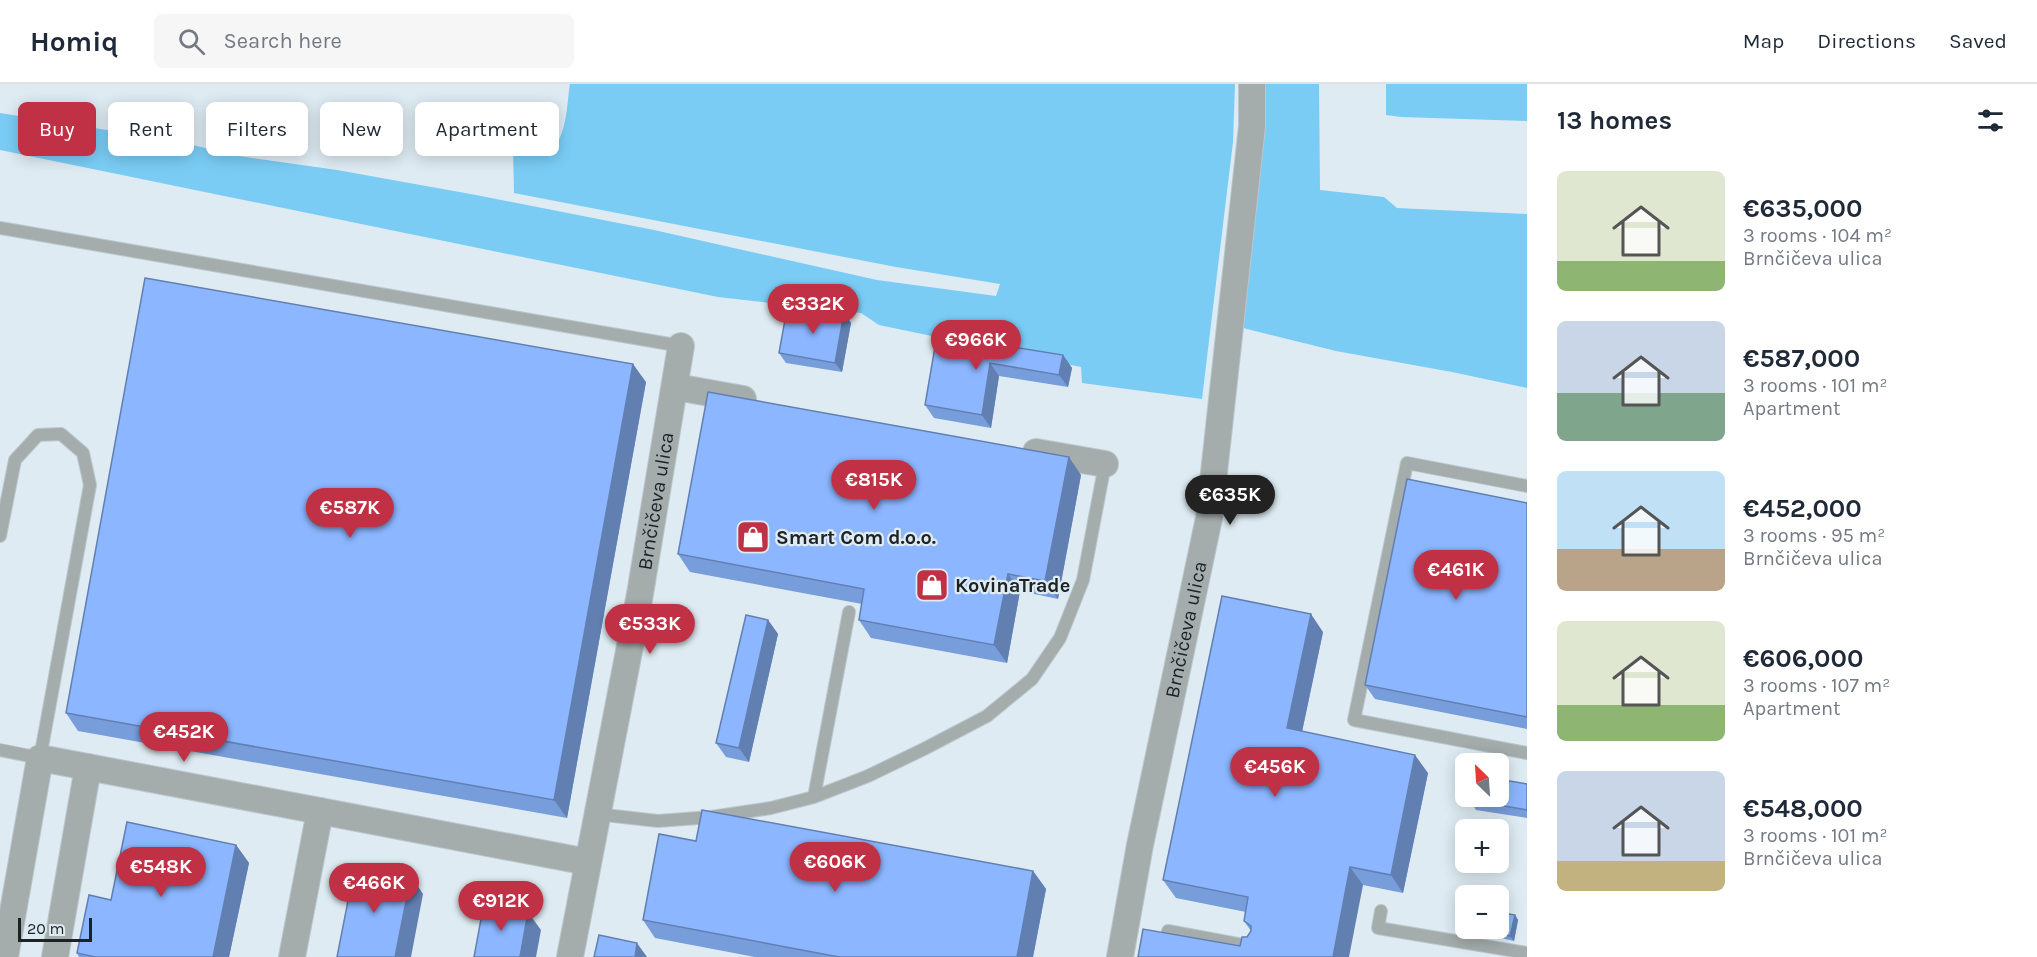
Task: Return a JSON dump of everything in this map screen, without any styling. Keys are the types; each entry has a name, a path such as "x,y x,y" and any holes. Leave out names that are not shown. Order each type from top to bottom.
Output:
{"street":[{"name":"Brnčičeva ulica","path":"1120,957 1140,845 1209,518 1252,126 1252,84"},
{"name":"Brnčičeva ulica","path":"570,957 640,594 681,346"},
{"path":"676,387 768,404"},
{"path":"1012,447 1105,464"},
{"path":"5,957 40,758 588,862"},
{"path":"55,957 88,767"},
{"path":"292,957 320,811"}],"lane":[{"path":"0,228 681,346"},
{"path":"0,536 15,460 38,435 60,434 83,453 90,485 40,758 0,750"},
{"path":"1527,486 1407,463 1354,720 1527,753"},
{"path":"596,814 658,821 711,817 771,808 814,797 868,776 987,716 1032,679 1060,638 1083,580 1105,464"},
{"path":"814,797 849,612"},
{"path":"1381,911 1378,928 1527,954"},
{"path":"1168,931 1256,947"}],"shaded area":[{"path":"570,84 1235,84 1233,142 1202,399 1082,383 1081,367 879,325 861,313 718,297 29,156 96,156 96,128 108,130 108,156 194,156 194,145 206,148 206,156 239,156 337,170 654,230 877,280 996,296 1000,284 896,267 514,193 513,156 559,156 559,139 566,116"},
{"path":"1258,84 1319,84 1320,190 1384,197 1397,208 1527,214 1527,388 1336,351 1239,327"},
{"path":"1386,84 1527,84 1527,121 1386,115"},
{"path":"0,113 18,116 18,154 0,150"}],"building":[{"path":"145,278 633,364 554,800 66,713"},
{"path":"810,307 844,313 835,363 779,353 786,314 808,318"},
{"path":"937,335 1063,355 1059,375 990,363 982,415 925,405"},
{"path":"708,392 1069,457 1045,581 1008,574 994,645 859,620 864,589 678,554"},
{"path":"1407,479 1527,503 1527,717 1365,685"},
{"path":"1222,596 1311,614 1287,728 1415,755 1391,875 1350,867 1333,957 1138,957 1143,929 1240,946 1242,937 1247,937 1251,931 1251,926 1244,921 1248,897 1163,880"},
{"path":"746,615 768,620 739,748 716,743"},
{"path":"1509,781 1527,784 1527,810 1509,807"},
{"path":"702,810 1033,871 1017,957 839,957 643,920 659,834 696,841"},
{"path":"127,822 236,845 213,957 95,957 77,953 89,895 111,900"},
{"path":"355,865 411,876 395,957 337,957"},
{"path":"484,903 528,912 520,957 474,957"},
{"path":"1509,914 1515,915 1509,936"},
{"path":"599,935 637,943 635,957 594,957"}],"place":[{"name":"Smart Com d.o.o.","path":"753,537"},
{"name":"KovinaTrade","path":"932,585"}]}
